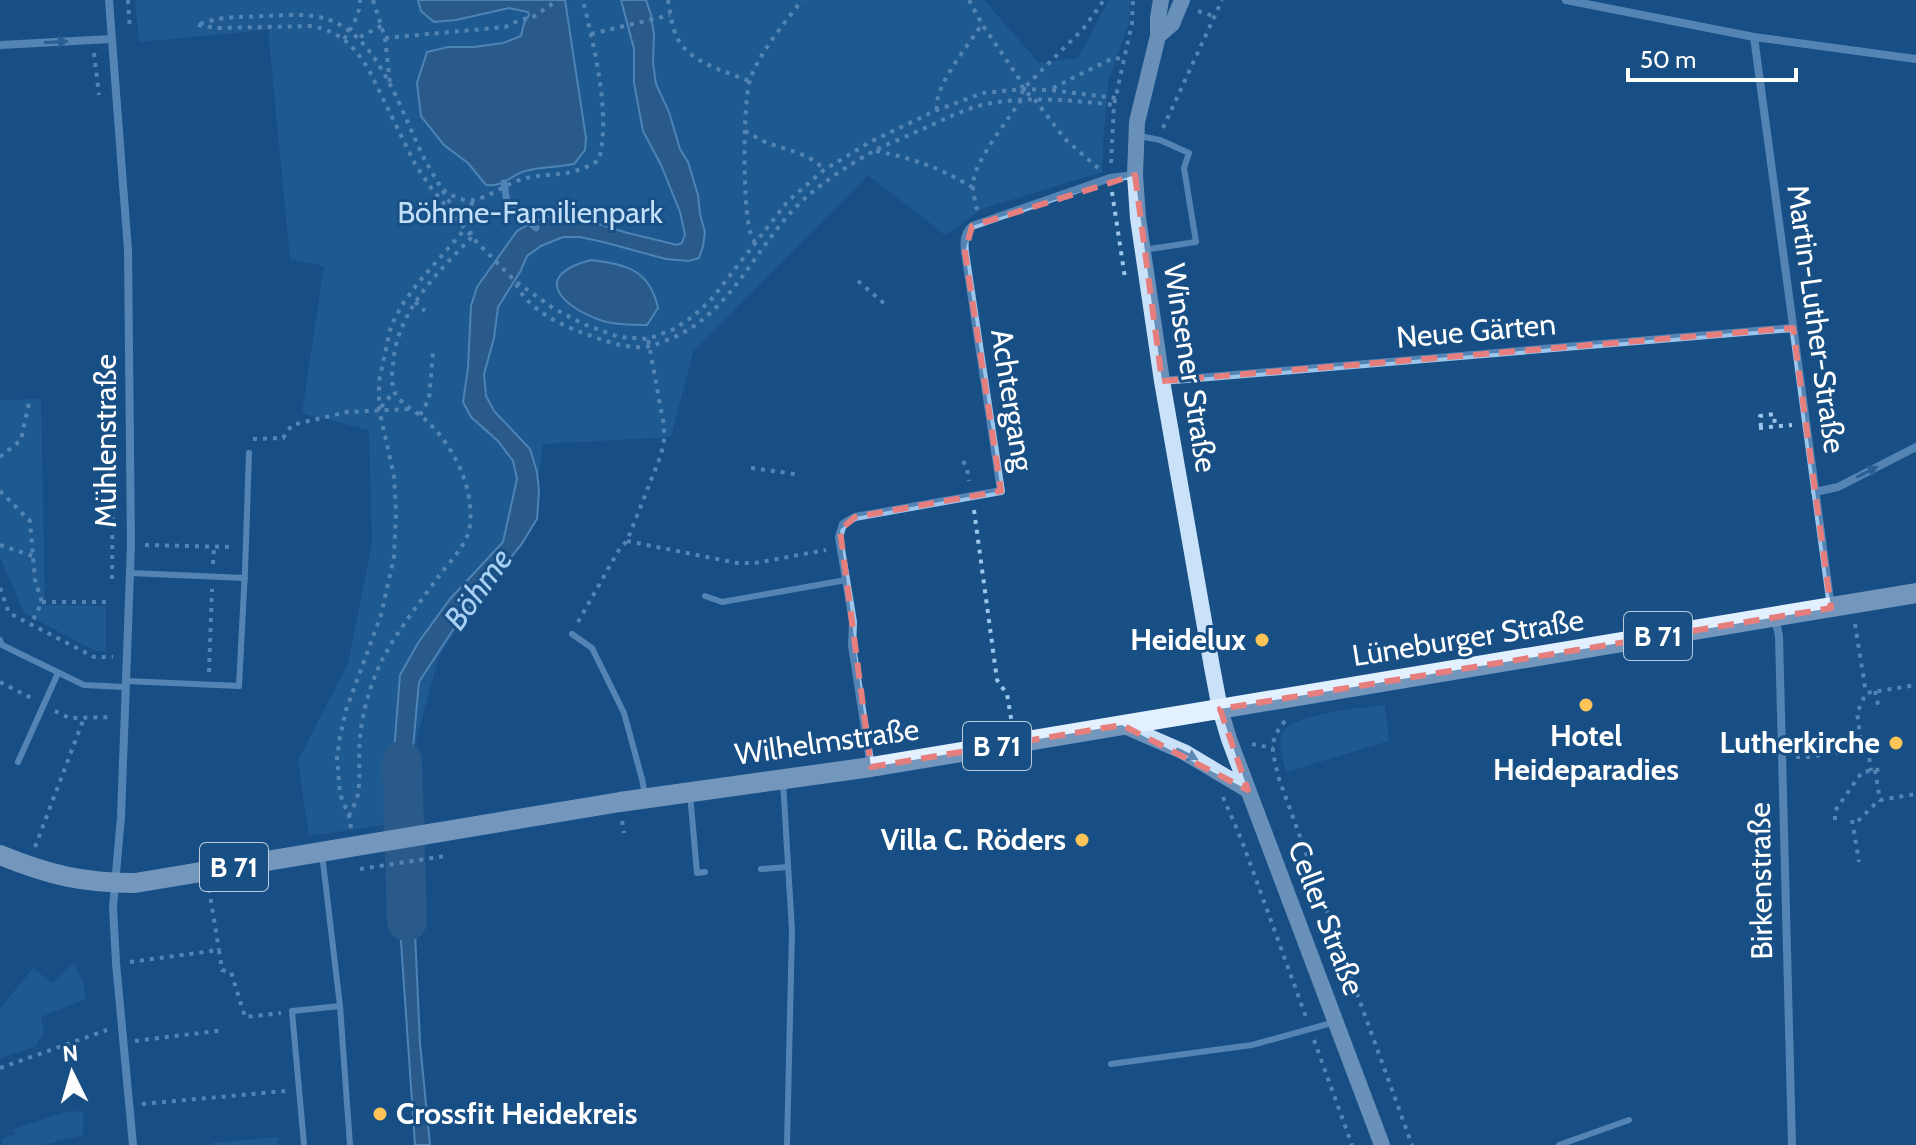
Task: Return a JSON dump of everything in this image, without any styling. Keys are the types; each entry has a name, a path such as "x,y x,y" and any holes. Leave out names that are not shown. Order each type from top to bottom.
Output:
{"main road":[{"name":"Winsener Straße","path":"1161,0 1158,36 1137,122 1135,175 1162,381 1220,709"},
{"name":"Winsener Straße","path":"1158,36 1172,24 1182,0"},
{"name":"Lüneburger Straße","path":"1220,709 1916,593"},
{"name":"Wilhelmstraße","path":"322,852 1220,709"},
{"name":"Celler Straße","path":"1220,709 1382,1145"},
{"path":"1122,725 1184,752 1248,790"},
{"name":"B 71","path":"0,855 26,866 79,880 135,883 322,852"}],"street":[{"name":"Mühlenstraße","path":"109,0 128,250 130,573 121,817 113,907 133,1145"},
{"path":"1566,0 1754,37 1916,59"},
{"name":"Martin-Luther-Straße","path":"1754,37 1831,608"},
{"path":"0,45 112,39"},
{"name":"Achtergang","path":"871,767 839,537 843,524 855,517 1001,491 965,252 967,231 972,226 1110,178 1135,175"},
{"name":"Neue Gärten","path":"1162,381 1793,328"},
{"path":"1815,492 1838,487 1916,447"},
{"name":"Birkenstraße","path":"1774,617 1779,636 1792,1145"}],"lane":[{"path":"1136,136 1160,140 1189,153 1184,168 1196,242 1143,250"},
{"path":"1,644 84,685 239,686 249,453"},
{"path":"130,573 245,578"},
{"path":"705,596 722,602 846,580"},
{"path":"572,634 592,648 624,713 645,799"},
{"path":"18,762 58,673"},
{"path":"783,779 792,930 787,1145"},
{"path":"690,792 697,873 705,872"},
{"path":"322,852 340,1006 350,1145"},
{"path":"761,869 788,867"},
{"path":"304,1145 292,1011 340,1006"},
{"path":"1111,1064 1252,1045 1335,1022"},
{"path":"1559,1145 1629,1120"}],"path":[{"path":"128,0 130,29"},
{"path":"344,39 360,7 360,0"},
{"path":"373,0 383,25 391,86"},
{"path":"385,38 505,27 533,17 558,0"},
{"path":"442,190 462,200 474,201 525,178 568,174 599,160 604,139 603,105 583,0"},
{"path":"668,0 677,37 686,51 697,59 749,81"},
{"path":"755,243 749,229 745,174 749,81 769,45 802,0"},
{"path":"969,0 1023,89 1021,100 974,176 977,210"},
{"path":"1023,89 1083,29 1104,0"},
{"path":"1110,178 1114,105 1132,23 1133,0"},
{"path":"1164,128 1222,0"},
{"path":"465,229 426,161 391,86 371,53 350,31 326,18 292,15 215,18 198,25 216,28 312,26 328,29 344,39 369,70 416,166 432,189 465,229 472,237 515,281 553,308 583,324 619,337 648,339 674,329 692,317 710,301 788,201 824,170 870,142 937,110 983,93 1023,89 1116,98"},
{"path":"591,34 671,15"},
{"path":"937,110 935,102 947,79 982,24"},
{"path":"359,38 383,25"},
{"path":"100,104 93,54 112,39"},
{"path":"1049,90 1113,58 1124,59"},
{"path":"1023,89 1065,139 1099,169"},
{"path":"515,281 520,294 531,304 576,330 611,343 650,346 696,326 716,309 796,208 830,179 874,151 970,108 1021,100 1114,105"},
{"path":"745,131 817,162 824,170"},
{"path":"874,151 908,157 943,170 973,187"},
{"path":"472,237 469,210 474,201"},
{"path":"465,229 417,284 391,326 379,381 379,409 394,476 394,557 381,615 346,710 340,737 337,757 340,794 349,816 358,794 362,725 381,662 462,545 469,529 471,505 461,468 430,424 394,392 392,373 399,333 408,313 426,287 472,237"},
{"path":"858,281 886,305"},
{"path":"415,302 425,311"},
{"path":"572,634 620,548 627,541 661,455 664,426 648,339"},
{"path":"420,415 429,399 433,352"},
{"path":"379,409 394,392"},
{"path":"0,457 21,440 30,398"},
{"path":"379,409 410,409"},
{"path":"1775,426 1774,414 1760,416 1760,428 1806,424"},
{"path":"112,587 113,436"},
{"path":"963,461 972,497 997,680 1007,694 1015,743"},
{"path":"751,468 795,474"},
{"path":"0,491 30,521 35,580 42,602 31,624"},
{"path":"627,541 737,563 755,563 824,550"},
{"path":"0,545 33,556"},
{"path":"209,685 213,577"},
{"path":"0,588 9,613 94,657 113,657 113,646"},
{"path":"42,602 112,602 113,612"},
{"path":"1856,628 1866,693 1857,713 1880,800"},
{"path":"1866,693 1916,685"},
{"path":"1875,691 1879,709"},
{"path":"26,866 38,842 84,718"},
{"path":"1804,757 1877,746"},
{"path":"1273,748 1278,776 1412,1145"},
{"path":"1835,820 1835,811 1862,772 1883,769"},
{"path":"1859,862 1855,820 1880,800 1916,794"},
{"path":"1224,801 1242,841 1352,1145"},
{"path":"357,870 445,856"},
{"path":"206,872 222,970 231,972 245,1017 292,1011"},
{"path":"116,963 219,950"},
{"path":"0,1068 121,1025"},
{"path":"123,1042 224,1030"},
{"path":"129,1105 299,1089"}],"highlighted area":[{"path":"1135,175 1162,381 1793,328 1831,608 1220,709 1248,790 1122,725 871,767 840,530 855,517 1001,491 965,252 972,226"}],"green space":[{"name":"Böhme-Familienpark","path":"135,0 984,0 1039,63 1078,58 1109,0 1130,0 1129,22 1108,82 1102,172 984,208 945,235 868,175 693,352 671,437 543,444 531,528 482,588 438,659 415,745 419,820 309,836 298,761 348,663 372,544 369,430 302,413 324,266 290,259 268,30 139,42"},
{"path":"41,399 45,605 106,606 106,651 95,651 24,613 0,557 0,400"},
{"path":"1385,705 1389,741 1286,772 1280,743 1282,734 1289,727 1313,716"},
{"path":"74,963 86,999 41,1017 44,1032 35,1047 0,1058 0,1009 33,968 52,983"},
{"path":"83,1111 83,1135 42,1145 3,1145 2,1139 16,1134 14,1129 66,1112"},
{"path":"278,1137 278,1145 212,1145 212,1143"}],"water":[{"path":"418,0 565,0 586,138 585,150 574,164 527,170 501,183 486,185 468,163 444,145 421,116 417,83 427,52 448,47 503,43 521,36 529,15 528,12 509,8 434,22 421,11"},
{"path":"621,0 646,0 651,15 656,84 698,195 705,232 703,246 699,258 689,261 666,259 580,237 563,237 527,256 498,307 494,338 484,374 486,396 494,411 530,449 539,491 537,519 521,545 458,622 419,682 413,748 419,813 394,817 394,752 400,675 418,643 450,599 503,542 517,479 513,461 498,441 471,417 463,402 471,306 477,287 517,231 551,216 577,217 677,245 682,243 685,234 680,212 661,165 643,131 634,83 634,49"},
{"path":"591,260 625,267 643,277 658,308 647,325 603,321 565,300 557,283 561,274"},
{"path":"412,866 420,1043 430,1145 415,1145 396,869"}],"waterway":[{"path":"504,183 507,202 536,228"},
{"name":"Böhme","path":"402,761 407,921"}],"place":[{"name":"Heidelux","path":"1262,640"},
{"name":"Hotel Heideparadies","path":"1586,705"},
{"name":"Lutherkirche","path":"1896,743"},
{"name":"Villa C. Röders","path":"1082,840"},
{"name":"Crossfit Heidekreis","path":"380,1114"}]}
